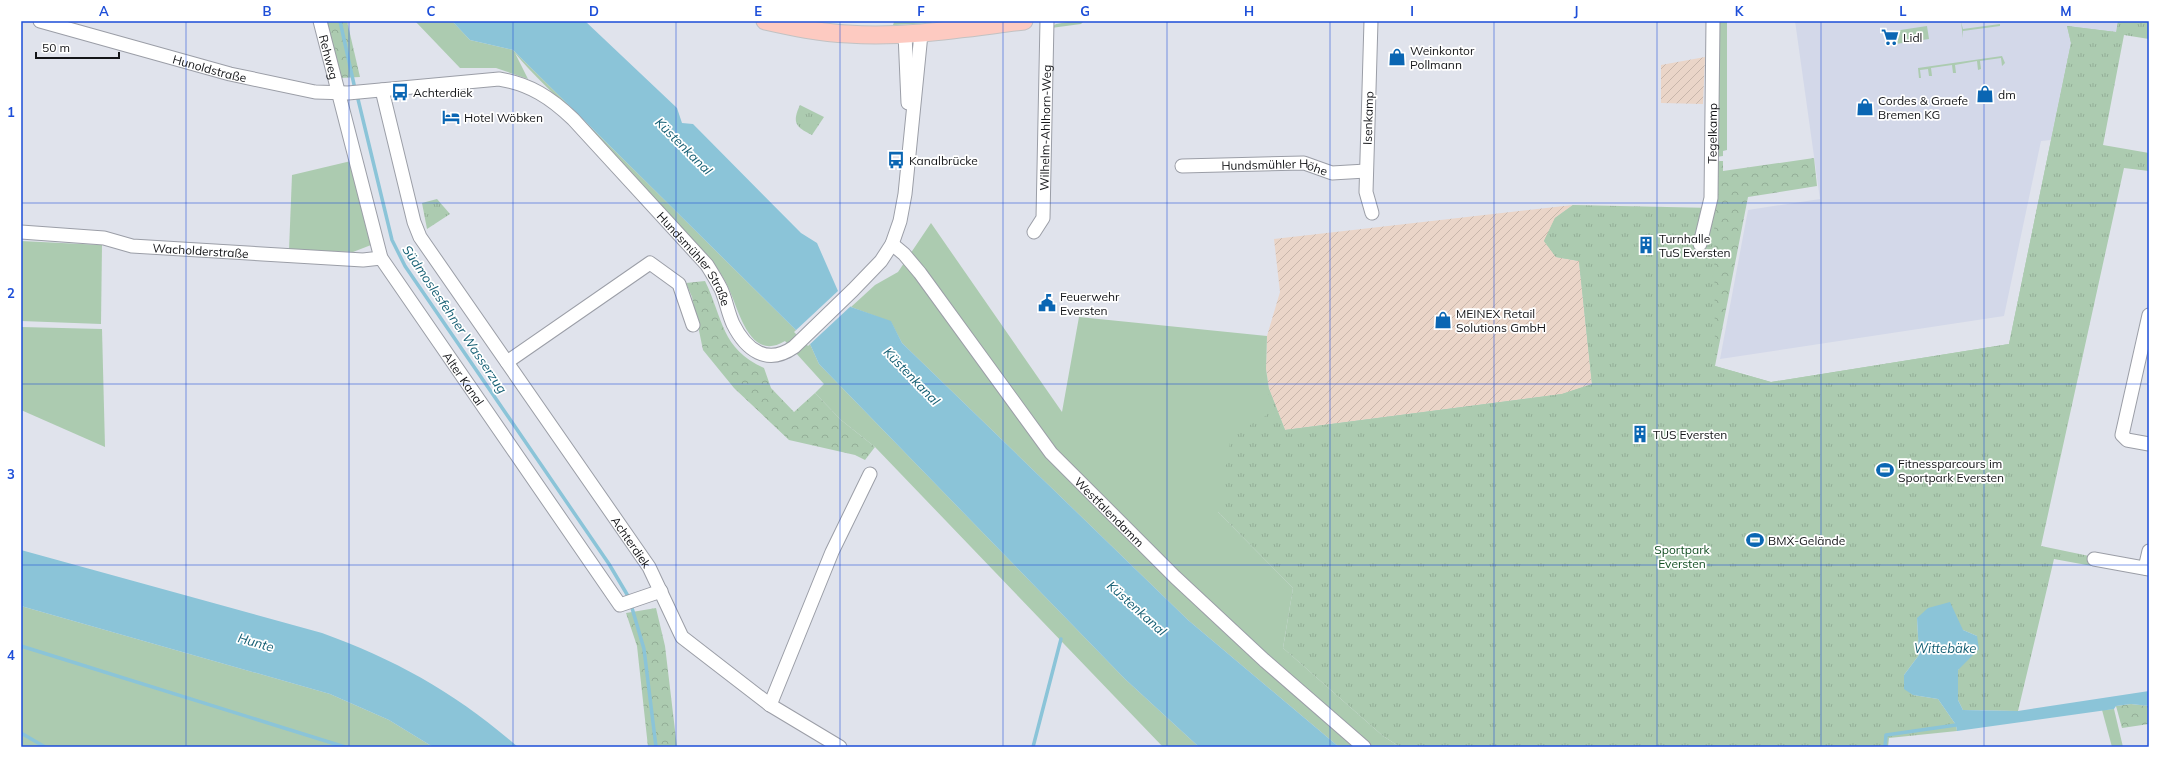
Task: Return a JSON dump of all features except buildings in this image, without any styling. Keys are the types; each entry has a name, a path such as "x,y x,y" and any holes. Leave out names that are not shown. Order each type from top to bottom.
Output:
{"main road":[{"path":"765,21 815,31 849,34 913,34 1024,21"}],"street":[{"name":"Hunoldstraße","path":"40,21 267,83 315,92 353,92"},
{"name":"Rehweg","path":"320,21 353,92"},
{"name":"Wilhelm-Ahlhorn-Weg","path":"1034,232 1043,218 1047,21"},
{"name":"Isenkamp","path":"1371,21 1366,192 1372,213"},
{"name":"Tegelkamp","path":"1700,244 1710,198 1713,21"},
{"name":"Hundsmühler Straße","path":"353,92 499,79 516,81 534,88 554,102 573,119 707,265 721,289 733,323 750,346 758,352 774,356 785,353 794,347 881,261 892,244 900,221 905,194 911,138 913,34"},
{"name":"Achterdiek","path":"382,90 414,222 420,237 649,567 682,637 770,705 840,747"},
{"name":"Alter Kanal","path":"353,92 358,162 381,258 620,605 661,592"},
{"name":"Hundsmühler Höhe","path":"1182,166 1304,163 1332,173 1366,171"},
{"name":"Wacholderstraße","path":"21,232 104,238 132,246 201,252 363,260 381,258"},
{"name":"Westfalendamm","path":"892,244 904,254 920,273 1051,453 1175,577 1247,645 1364,747"},
{"path":"507,362 650,263 679,284 693,325"},
{"path":"2149,315 2122,435 2127,440 2149,444"},
{"path":"770,705 832,552 870,474"},
{"path":"2094,558 2147,569 2149,551"}],"shaded area":[{"path":"1795,21 2118,21 2116,32 2067,26 2071,43 2051,140 2041,141 2004,316 1720,359 1748,210 1820,199"},
{"path":"1705,57 1703,104 1661,103 1661,65"},
{"path":"1573,205 1555,218 1556,257 1579,261 1592,384 1563,394 1285,430 1269,389 1266,369 1267,336 1280,292 1274,239"}],"green space":[{"path":"325,21 347,21 360,77 339,78"},
{"path":"415,21 452,21 470,40 513,50 810,344 819,364 1125,679 1199,747 1163,747 875,447 841,420 815,393 824,384 785,341 773,346 762,345 754,339 741,320 725,280 702,249 612,152 515,53 528,79 496,68 460,68"},
{"path":"930,21 932,23 893,25 894,22"},
{"path":"1074,21 1083,22 1081,24 1051,28 1056,24"},
{"path":"1718,21 1727,21 1727,150 1723,151 1723,156 1716,157"},
{"name":"Sportpark Eversten","path":"2118,21 2149,21 2149,39 2124,35 2103,145 2149,153 2149,171 2124,168 2041,546 2094,557 2092,566 2054,559 2018,711 1963,710 1958,700 1958,670 1977,636 1963,630 1917,618 1919,655 1904,675 1913,695 1938,699 1956,725 1957,731 1889,738 1888,747 1400,747 1383,736 1283,648 1293,588 1218,512 1231,436 1267,415 1269,389 1285,430 1562,394 1592,384 1579,261 1556,257 1544,241 1555,218 1573,205 1714,208 1715,366 1771,382 2009,344 2071,43 2067,26 2116,32"},
{"path":"1961,22 1963,29 2000,24 2000,26 1963,31 1963,38"},
{"path":"1927,26 1929,39 1896,44 1894,31"},
{"path":"2067,26 2116,32 2008,366 1712,418 1694,293 1717,161 1723,161 1723,171 1814,158 1817,186 1748,197 1715,366 1771,382 2009,344 2071,43"},
{"path":"2002,56 2005,63 2002,66 2001,58 1980,61 1981,69 1978,70 1977,61 1955,65 1956,73 1953,73 1952,65 1931,68 1932,76 1929,76 1928,69 1920,70 1921,78 1919,78 1918,68"},
{"path":"800,105 824,117 812,135 802,129 797,123 796,116"},
{"path":"351,161 371,245 353,252 289,250 292,175"},
{"path":"437,199 450,214 427,229 422,203"},
{"path":"1573,205 1603,406 1218,512 1293,588 1283,648 1383,736 1400,747 1339,747 1188,620 902,343 891,322 851,307 875,285 898,272 931,223 1062,412 1079,317 1267,336 1266,369 1269,389 1285,430 1562,394 1592,384 1579,261 1556,257 1544,241 1555,218"},
{"path":"21,241 102,245 101,324 21,321"},
{"path":"705,281 720,320 731,342 739,352 764,368 771,388 794,412 815,393 841,420 875,447 865,460 855,455 789,440 734,388 703,350 692,297 686,283"},
{"path":"21,327 102,329 105,447 21,410"},
{"path":"21,606 330,694 389,720 433,747 21,747"},
{"path":"656,608 665,646 677,747 648,747 637,646 626,613"},
{"path":"2131,704 2149,706 2149,724 2122,728 2116,706"},
{"path":"2114,709 2123,747 2112,747 2102,710"}],"water":[{"name":"Küstenkanal","path":"452,21 585,21 677,108 682,123 693,124 801,233 817,243 838,291 851,307 891,321 902,343 1188,620 1339,747 1199,747 1125,679 819,364 810,344 513,50 470,40"},
{"name":"Hunte","path":"21,550 322,633 349,643 425,680 472,711 518,747 433,747 389,720 330,694 21,606"},
{"name":"Wittebäke","path":"1950,602 1963,630 1977,636 1979,649 1958,670 1958,700 1963,710 2018,711 2149,691 2149,706 2131,704 2116,706 2114,709 1957,731 1956,725 1938,699 1913,695 1904,689 1904,675 1919,655 1917,618 1928,608"}],"pier":[{"path":"839,290 852,305 808,346 794,332"}],"waterway":[{"name":"Südmoslesfehner Wasserzug","path":"340,21 355,89"},
{"name":"Südmoslesfehner Wasserzug","path":"357,95 392,240 405,266 609,564 628,596"},
{"name":"Südmoslesfehner Wasserzug","path":"632,608 644,649 656,747"},
{"path":"1033,747 1061,639"},
{"path":"21,646 345,747"},
{"path":"1885,747 1886,735 1956,725"},
{"path":"21,733 45,747"}],"place":[{"name":"Lidl","path":"1890,37"},
{"name":"Weinkontor Pollmann","path":"1397,57"},
{"name":"Achterdiek","path":"400,92"},
{"name":"dm","path":"1985,94"},
{"name":"Cordes & Graefe Bremen KG","path":"1865,107"},
{"name":"Hotel Wöbken","path":"451,117"},
{"name":"Kanalbrücke","path":"896,160"},
{"name":"Turnhalle TuS Eversten","path":"1646,245"},
{"name":"Feuerwehr Eversten","path":"1047,303"},
{"name":"MEINEX Retail Solutions GmbH","path":"1443,320"},
{"name":"TUS Eversten","path":"1640,434"},
{"name":"Fitnessparcours im Sportpark Eversten","path":"1885,470"},
{"name":"BMX-Gelände","path":"1755,540"}]}
